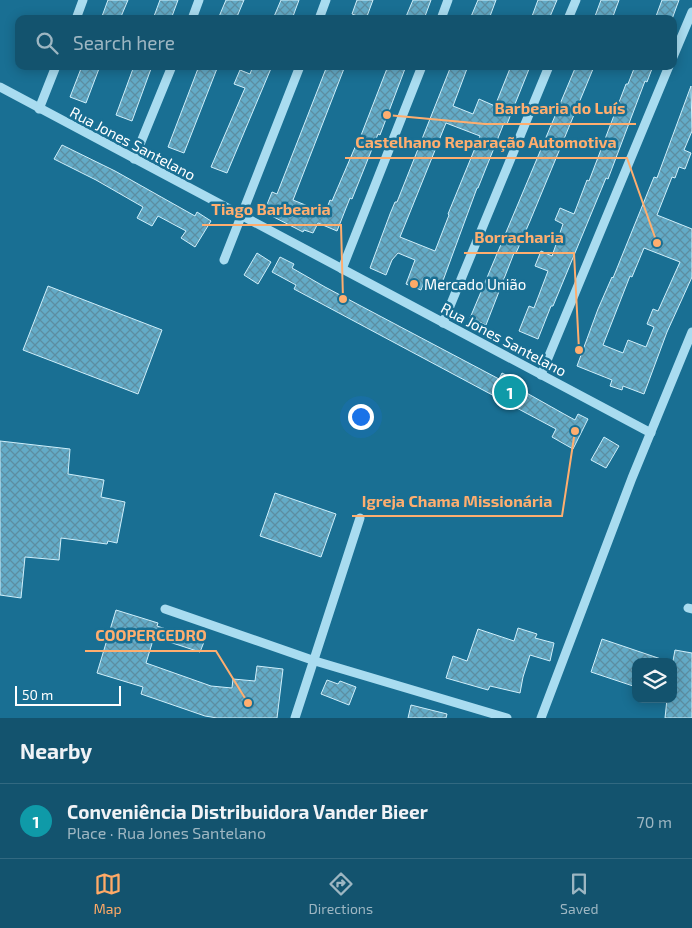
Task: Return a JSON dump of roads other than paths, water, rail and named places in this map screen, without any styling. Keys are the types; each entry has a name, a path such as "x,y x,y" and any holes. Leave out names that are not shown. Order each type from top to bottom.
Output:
{"street":[{"path":"77,15 83,0"},
{"path":"194,15 200,0"},
{"path":"320,15 326,0"},
{"path":"442,15 448,0"},
{"path":"570,15 576,0"},
{"path":"677,48 692,12"},
{"path":"39,109 54,70"},
{"path":"134,159 170,70"},
{"path":"224,260 298,70"},
{"path":"342,269 420,70"},
{"path":"443,323 546,70"},
{"path":"541,374 667,70"},
{"name":"Rua Jones Santelano","path":"0,87 651,432"},
{"path":"541,718 632,478 692,332"},
{"path":"295,718 360,518"},
{"path":"165,609 315,661 507,718"}],"place":[{"name":"Barbearia do Luís","path":"387,115"},
{"name":"Castelhano Reparação Automotiva","path":"657,243"},
{"name":"Mercado União","path":"414,284"},
{"name":"Tiago Barbearia","path":"343,299"},
{"name":"Borracharia","path":"579,350"},
{"name":"Conveniência Distribuidora Vander Bieer","path":"510,392"},
{"name":"Igreja Chama Missionária","path":"575,431"},
{"name":"COOPERCEDRO","path":"248,703"}]}
